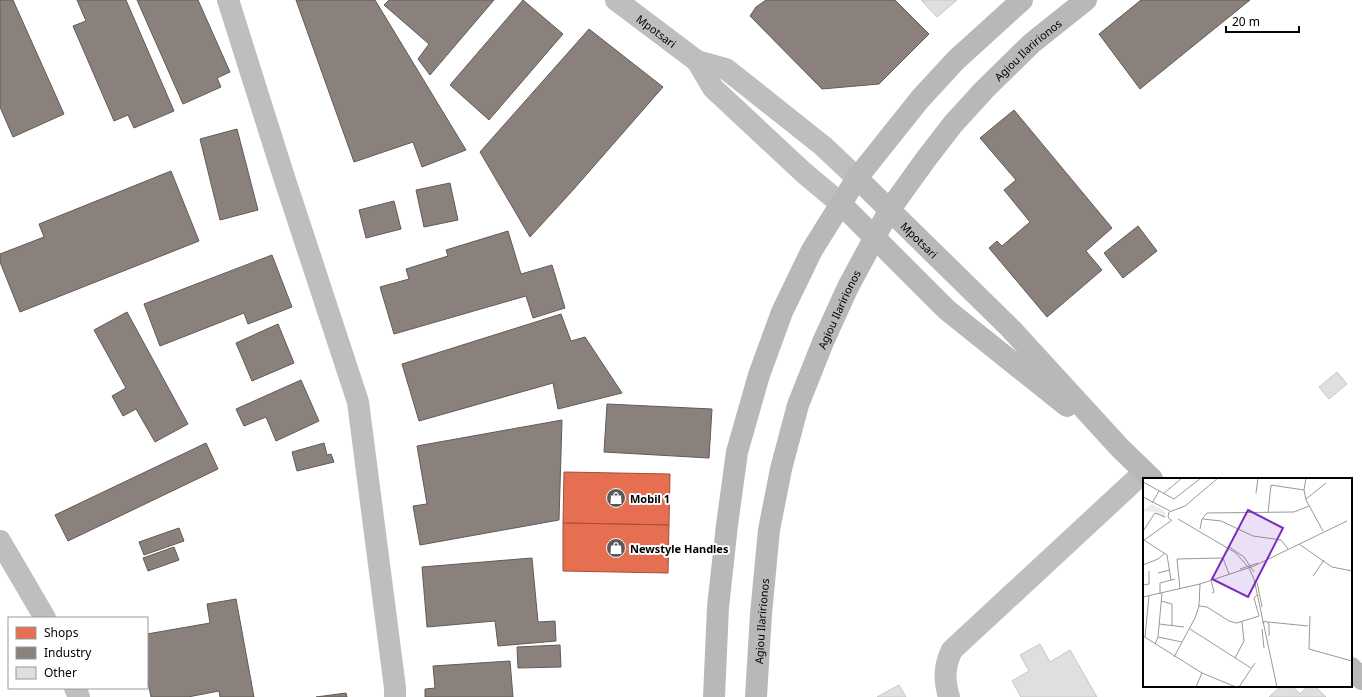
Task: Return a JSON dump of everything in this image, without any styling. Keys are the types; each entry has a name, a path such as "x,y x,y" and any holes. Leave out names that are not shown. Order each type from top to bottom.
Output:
{"main road":[{"path":"714,697 718,607 727,525 738,452 759,375 782,312 812,250 857,178 920,99 951,66 1022,0"},
{"name":"Agiou Ilaririonos","path":"756,697 761,614 769,530 783,462 798,405 848,287 890,209 953,124 984,90 1032,43 1086,0"},
{"name":"Mpotsari","path":"857,178 1011,329 1120,448 1148,475"},
{"name":"Mpotsari","path":"841,204 946,310 1120,448"},
{"path":"1352,669 1362,679"}],"street":[{"path":"228,0 358,402 395,697"},
{"name":"Mpotsari","path":"616,0 697,61 726,69 823,146 857,178"},
{"name":"Mpotsari","path":"697,61 713,88 803,172 841,204"},
{"path":"949,697 945,669 952,650 1143,479"},
{"path":"0,541 44,617"}],"building: Shops":[{"name":"Mobil 1","path":"564,472 670,474 669,525 563,523"},
{"name":"Newstyle Handles","path":"563,523 669,525 668,573 563,571"}],"building: Industry":[{"path":"0,0 13,0 64,114 13,137 0,107"},
{"path":"77,0 126,0 174,111 134,128 128,115 114,121 73,26 86,21"},
{"path":"137,0 198,0 230,72 217,78 221,87 183,104"},
{"path":"296,0 375,0 466,150 422,167 413,142 354,162"},
{"path":"389,0 494,0 430,75 418,59 429,44 384,5"},
{"path":"523,0 563,34 489,120 450,85"},
{"path":"766,0 895,0 929,34 879,84 822,89 750,16 756,7"},
{"path":"1141,0 1250,0 1140,89 1099,34"},
{"path":"589,29 663,87 530,237 480,152"},
{"path":"1014,110 1112,228 1086,251 1102,270 1047,317 989,248 997,241 1002,246 1030,222 1004,190 1016,180 980,138"},
{"path":"237,129 258,210 220,220 200,139"},
{"path":"171,171 199,241 20,312 0,262 0,254 44,237 39,224"},
{"path":"450,183 458,220 424,227 416,190"},
{"path":"394,201 401,229 366,238 359,210"},
{"path":"1138,226 1157,251 1123,278 1104,253"},
{"path":"508,231 521,274 552,265 565,308 533,318 526,296 394,334 380,287 409,279 406,269 448,256 446,250"},
{"path":"272,255 292,307 248,324 244,313 160,346 144,304"},
{"path":"127,312 188,424 155,442 136,409 123,416 112,396 126,388 94,330"},
{"path":"561,314 571,341 585,337 622,393 558,409 553,383 419,421 402,364"},
{"path":"278,324 294,363 252,381 236,343"},
{"path":"301,380 319,421 276,441 266,417 244,426 236,409"},
{"path":"607,404 712,409 709,458 604,452"},
{"path":"562,420 559,520 420,545 413,506 427,504 417,446"},
{"path":"206,443 218,469 68,541 55,515"},
{"path":"324,443 327,455 331,454 334,462 297,471 292,452"},
{"path":"179,528 184,541 144,555 139,542"},
{"path":"174,547 179,560 148,571 143,558"},
{"path":"532,558 538,622 555,621 556,641 498,646 495,621 427,627 422,567"},
{"path":"236,599 254,697 220,697 219,691 188,697 151,697 148,682 148,634 210,623 207,604"},
{"path":"560,645 561,667 518,668 517,647"},
{"path":"510,661 513,697 425,697 425,689 435,688 433,666"},
{"path":"346,693 347,697 316,697"}],"building: Other":[{"path":"921,0 957,0 937,17"},
{"path":"1337,372 1347,384 1329,399 1319,387"},
{"path":"1040,644 1050,662 1070,650 1097,697 1021,697 1012,681 1029,671 1020,655"},
{"path":"899,685 906,697 877,697"},
{"path":"1280,687 1293,687 1300,694 1307,687 1316,687 1326,697 1269,697"}],"place":[{"name":"Mobil 1","path":"616,498"},
{"name":"Newstyle Handles","path":"616,548"}]}
